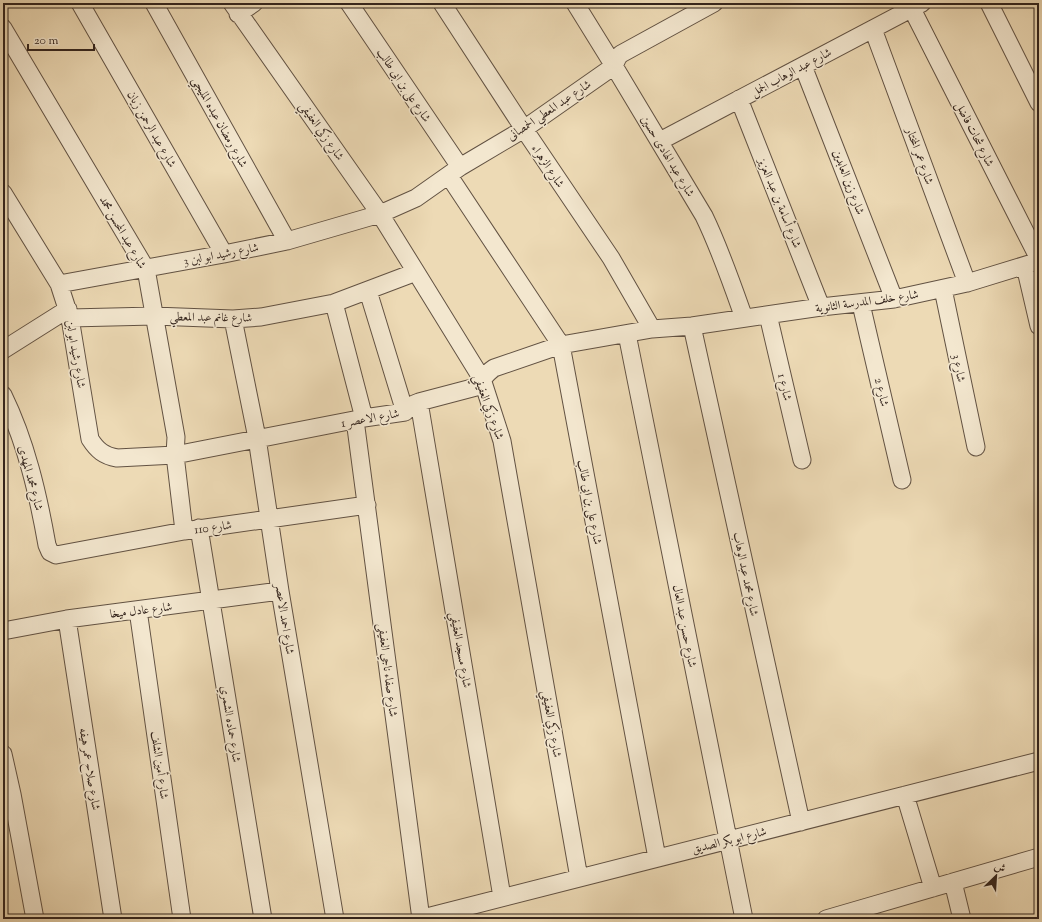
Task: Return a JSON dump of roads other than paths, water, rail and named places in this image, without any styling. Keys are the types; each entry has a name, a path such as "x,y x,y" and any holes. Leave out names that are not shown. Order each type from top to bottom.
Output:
{"street":[{"name":"شارع عبد الرحمن زيان","path":"80,3 224,254"},
{"name":"شارع رمضان عبده المليجي","path":"154,3 287,241"},
{"path":"235,8 254,3"},
{"name":"شارع على بن ابى طالب","path":"349,3 561,345 657,858"},
{"name":"شارع الزهراء","path":"442,3 524,129 611,258 652,330"},
{"name":"شارع عبد الهادى حسين","path":"575,3 660,141 710,229 734,287 744,318"},
{"name":"شارع عبد المعطي الحمصانى","path":"380,214 416,198 454,172 524,129 614,66 621,54 714,3"},
{"path":"989,3 1039,103"},
{"name":"شارع عبد الوهاب الجمل","path":"660,141 917,6"},
{"name":"شارع شحات فاضل","path":"917,6 1034,262 1039,326"},
{"name":"شارع زكي العفيفي","path":"235,8 380,214 482,380 502,441 579,878"},
{"name":"شارع عبد المحسن محمد","path":"3,28 146,269 176,437 175,455 192,530"},
{"name":"شارع عمر المختار","path":"873,29 967,283"},
{"name":"شارع زين العابدين","path":"803,66 894,299"},
{"name":"شارع أسامة بن عبد العزيز","path":"739,99 821,307"},
{"name":"شارع رشيد ابو لبن","path":"3,193 59,284 69,313 90,438 94,446 104,454 117,458 175,455"},
{"name":"شارع رشيد ابو لبن 3","path":"59,284 146,269 287,241 380,214"},
{"name":"شارع خلف المدرسة الثانوية","path":"692,326 821,307 861,304 894,299 967,283 1034,262"},
{"name":"شارع غانم عبد المعطي","path":"69,313 232,319 260,317 334,303 416,272"},
{"name":"شارع 3","path":"943,289 976,447"},
{"path":"368,291 405,412"},
{"name":"شارع صفاء ناجي العفيفى","path":"334,303 360,419 366,505 420,919"},
{"name":"شارع 2","path":"861,304 902,480"},
{"path":"3,350 69,313"},
{"name":"شارع 1","path":"768,315 802,460"},
{"name":"شارع احمد الاعصر","path":"232,319 257,438 280,591 335,919"},
{"name":"شارع الاعصر 1","path":"175,455 257,438 405,412 414,404 419,402 472,388 480,384 487,372 494,368 561,345 652,330 692,326"},
{"name":"شارع محمد عبد الوهاب","path":"692,326 801,822"},
{"name":"شارع حسن عبد العال","path":"627,334 744,919"},
{"name":"شارع محمد المهدى","path":"3,395 25,450 38,497 48,549 53,554 60,555"},
{"name":"شارع مسجد العفيفي","path":"419,402 502,897"},
{"name":"شارع 110","path":"60,555 192,530 366,505"},
{"name":"شارع حماده الشمري","path":"192,530 211,600 263,919"},
{"name":"شارع عادل ميخا","path":"5,626 280,591"},
{"name":"شارع أمين الشلف","path":"138,610 182,919"},
{"name":"شارع صلاح عمر هيفه","path":"67,619 113,919"},
{"path":"3,754 12,794 35,919"},
{"name":"شارع ابو بكر الصديق","path":"420,919 1039,761"},
{"path":"905,795 933,888"},
{"path":"826,919 1039,858"},
{"path":"953,882 962,919"}]}
